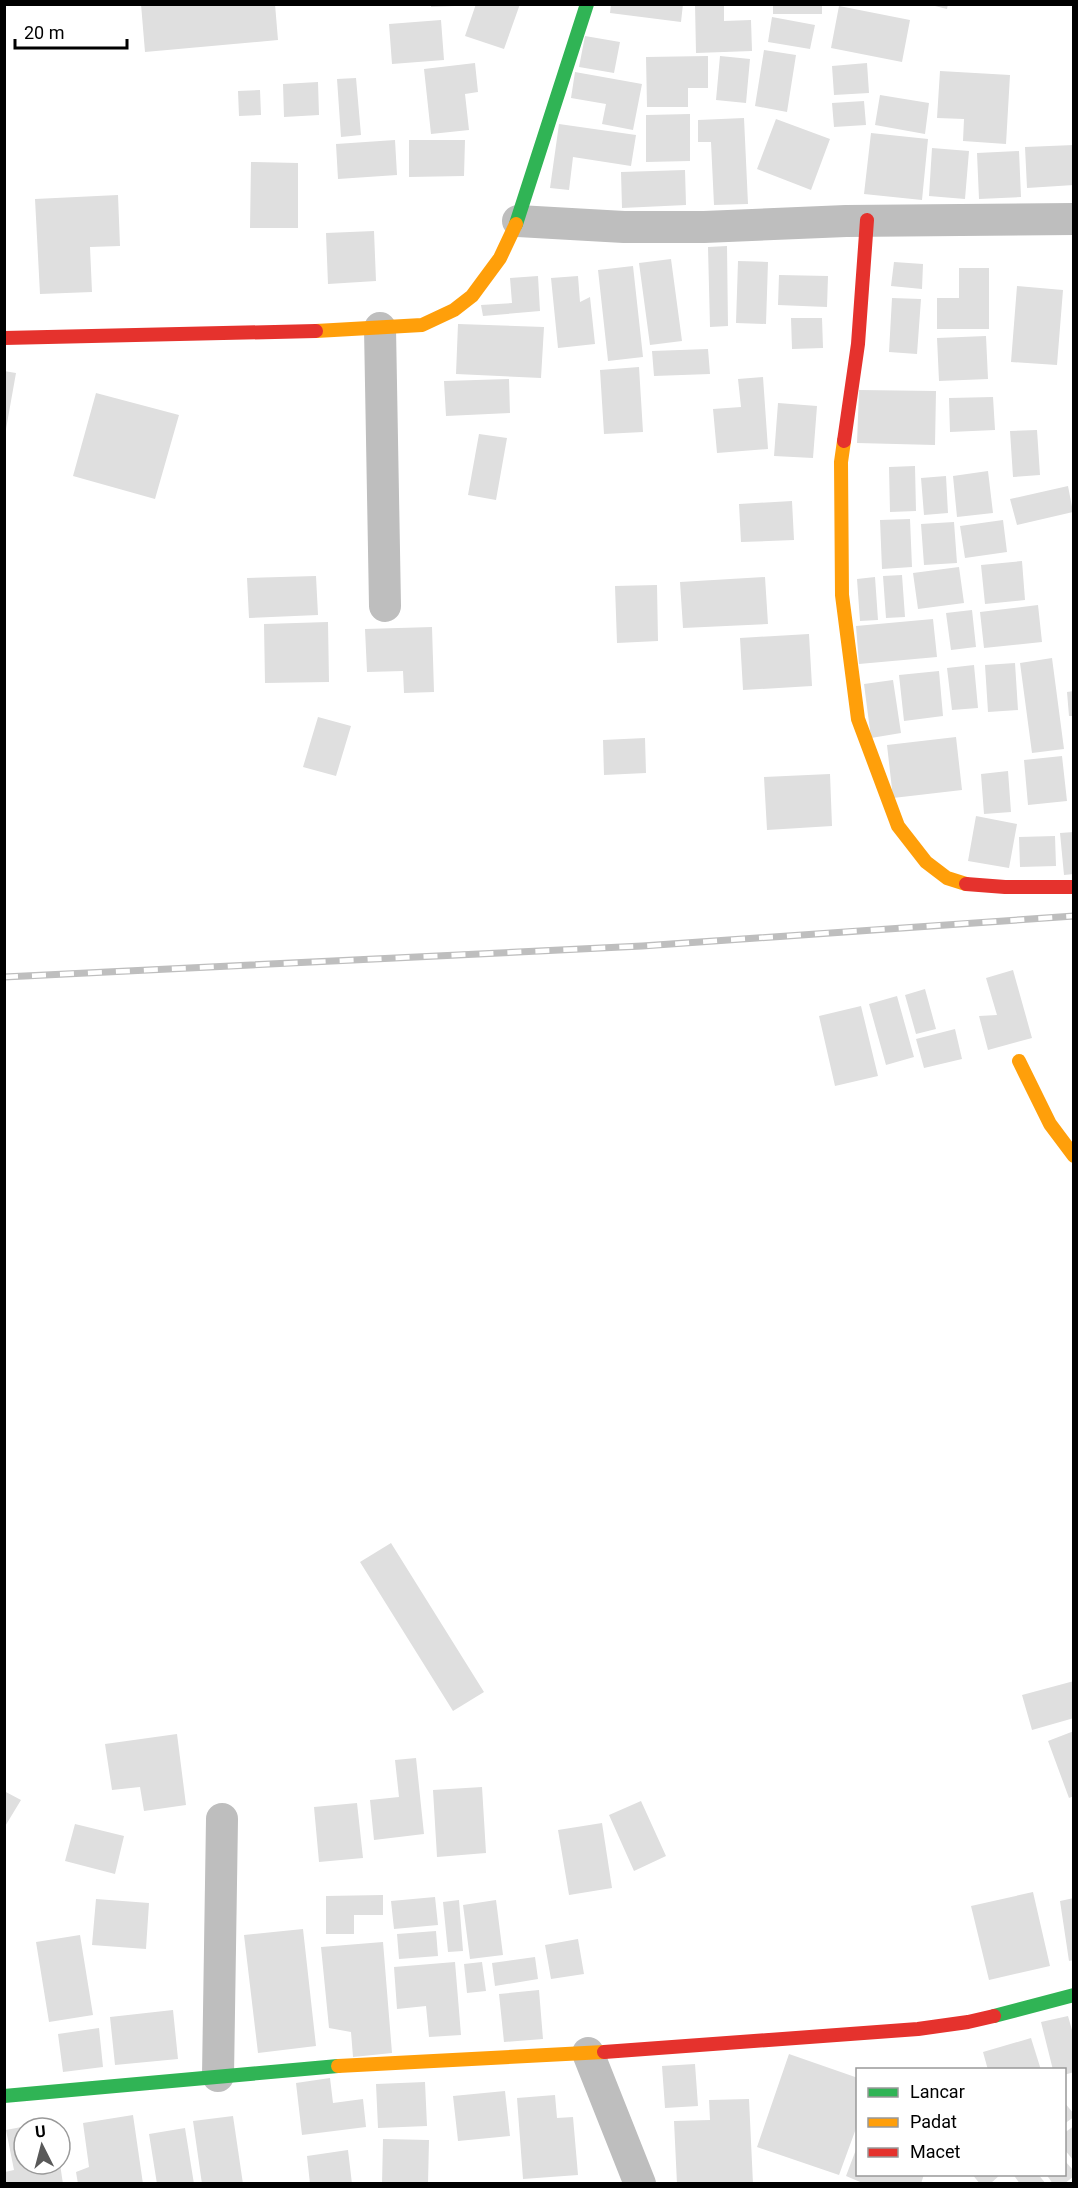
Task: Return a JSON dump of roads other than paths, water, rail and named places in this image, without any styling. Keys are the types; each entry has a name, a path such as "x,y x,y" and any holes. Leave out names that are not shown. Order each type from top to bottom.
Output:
{"street":[{"path":"4,338 380,328 422,325 454,310 472,296 500,258 518,221 587,4"},
{"path":"518,221 624,227 704,227 867,220 1074,219"},
{"path":"867,220 858,344 841,462 842,595 858,719 898,825 926,862 947,878 968,885 1074,887"},
{"path":"380,328 384,606"},
{"path":"1019,1061 1050,1124 1074,1155"},
{"path":"218,2076 222,1819"},
{"path":"4,2096 334,2066 588,2053 918,2029 968,2022 1074,1995"},
{"path":"588,2053 640,2184"}],"railway":[{"path":"4,977 642,946 1074,916"}]}
